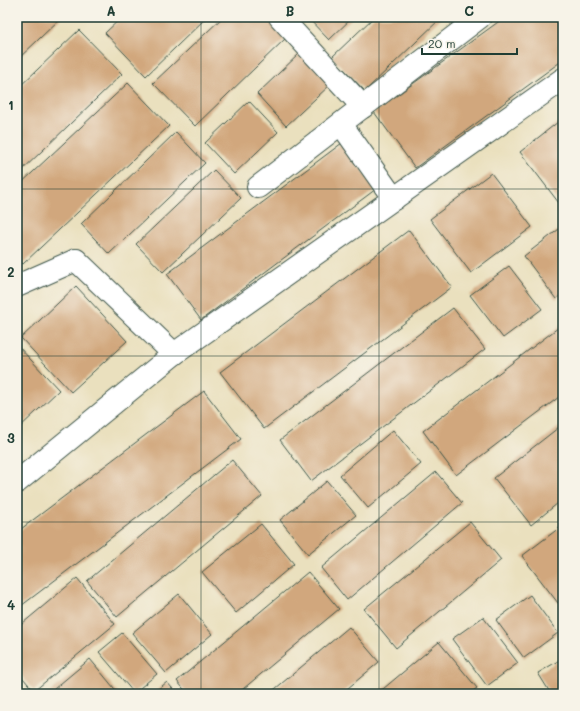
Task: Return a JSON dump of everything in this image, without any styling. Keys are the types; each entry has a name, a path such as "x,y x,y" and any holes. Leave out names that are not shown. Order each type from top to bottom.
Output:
{"street":[{"path":"280,17 363,107"},
{"path":"258,187 480,17"},
{"path":"17,482 174,354 563,79"},
{"path":"341,124 394,199"},
{"path":"17,286 76,260 174,354"}],"building":[{"path":"17,17 62,17 17,60"},
{"path":"122,17 207,17 146,76 105,33"},
{"path":"223,17 268,17 287,37 195,126 153,83"},
{"path":"307,17 353,17 329,40"},
{"path":"374,17 442,17 365,91 332,57"},
{"path":"505,17 563,17 563,60 415,168 374,112"},
{"path":"79,30 122,74 17,175 17,89"},
{"path":"300,53 331,84 286,126 257,94"},
{"path":"128,83 169,126 23,264 17,259 17,187"},
{"path":"249,101 278,132 234,174 205,143"},
{"path":"563,118 563,207 562,207 520,152"},
{"path":"176,132 205,163 109,254 81,224"},
{"path":"342,143 376,189 201,320 167,274"},
{"path":"214,170 241,198 163,272 136,244"},
{"path":"491,173 532,227 471,273 430,219"},
{"path":"563,226 563,293 556,299 524,256"},
{"path":"409,230 452,287 264,429 220,372"},
{"path":"509,266 542,309 503,338 470,295"},
{"path":"76,286 127,341 71,392 21,338"},
{"path":"453,308 485,349 311,481 280,440"},
{"path":"563,324 563,394 456,475 423,431"},
{"path":"17,345 59,390 17,430"},
{"path":"204,391 241,439 17,609 17,532"},
{"path":"563,424 563,499 531,525 494,478"},
{"path":"393,430 421,464 368,508 340,475"},
{"path":"232,460 262,496 117,617 87,581"},
{"path":"436,472 462,503 347,600 321,568"},
{"path":"327,481 356,515 308,554 280,520"},
{"path":"470,522 501,560 396,648 364,609"},
{"path":"261,524 294,564 236,613 202,572"},
{"path":"563,525 563,600 558,603 522,556"},
{"path":"308,572 339,609 237,694 188,694 177,681"},
{"path":"77,578 115,624 34,691 17,671 17,628"},
{"path":"179,594 212,634 166,673 132,633"},
{"path":"530,595 558,633 524,658 496,620"},
{"path":"483,617 518,663 487,686 452,639"},
{"path":"349,627 379,662 341,694 269,694"},
{"path":"122,633 157,674 134,693 99,652"},
{"path":"439,642 477,688 469,694 377,694"},
{"path":"563,658 563,694 551,694 538,673"},
{"path":"90,659 119,694 48,694"},
{"path":"167,682 177,694 152,694"}]}
